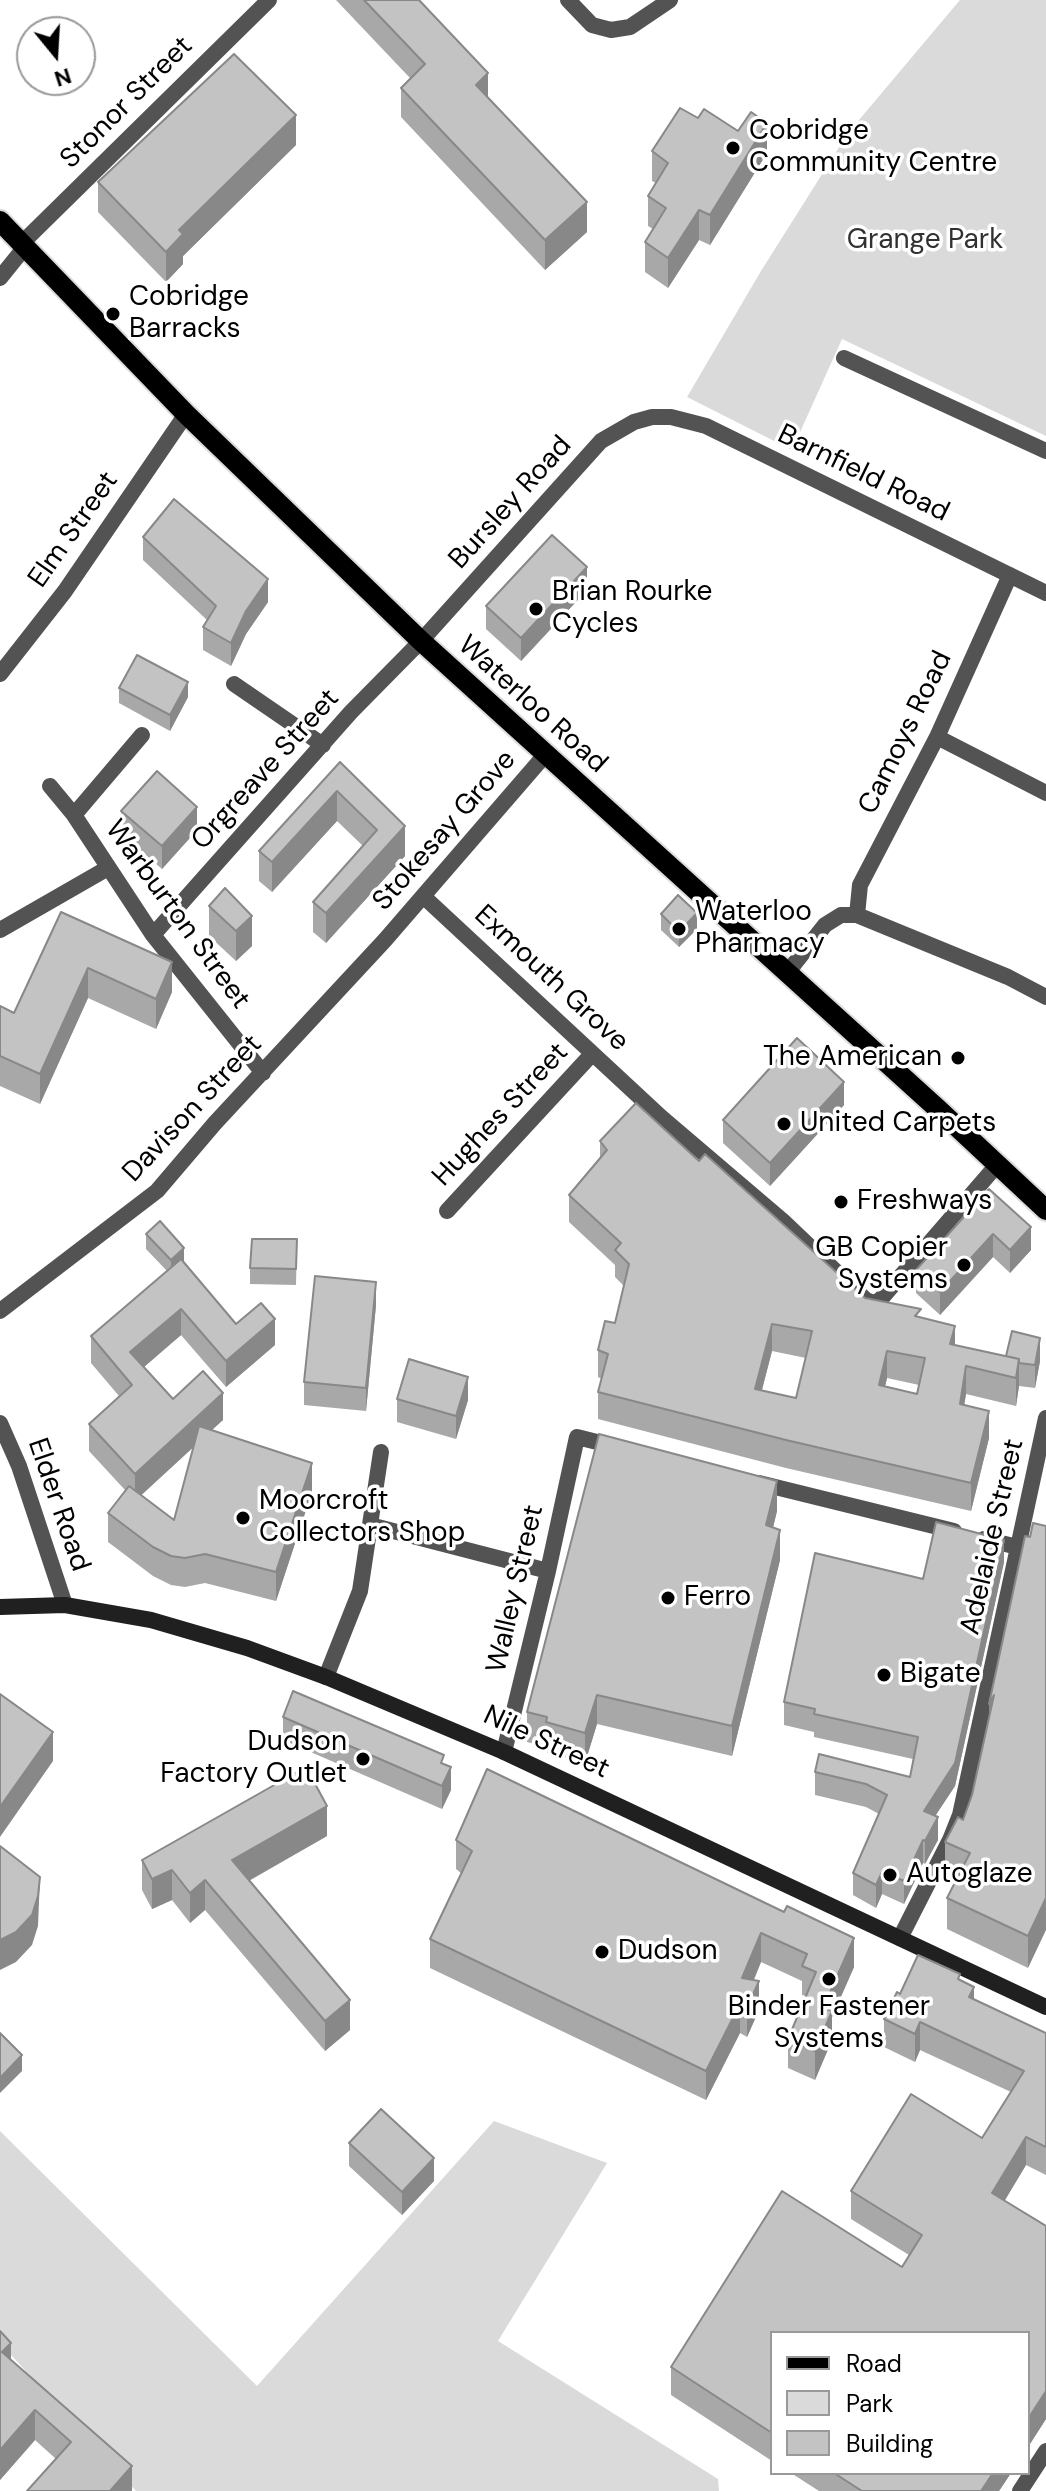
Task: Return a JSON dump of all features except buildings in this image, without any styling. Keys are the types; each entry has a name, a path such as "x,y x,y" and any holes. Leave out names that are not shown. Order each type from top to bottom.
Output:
{"main road":[{"name":"Waterloo Road","path":"0,221 186,414 421,641 1046,1210"},
{"name":"Nile Street","path":"0,1607 65,1605 151,1620 247,1648 326,1677 504,1752 1044,2004"}],"street":[{"name":"Stonor Street","path":"0,278 23,245 269,0"},
{"path":"568,0 592,25 611,30 630,27 670,0"},
{"path":"844,358 1046,451"},
{"name":"Elm Street","path":"0,674 65,591 186,414"},
{"name":"Bursley Road","path":"421,641 601,441 634,422 652,417"},
{"name":"Barnfield Road","path":"652,417 671,417 706,426 1046,593"},
{"name":"Camoys Road","path":"857,915 860,885 937,737 1010,575"},
{"name":"Orgreave Street","path":"153,935 421,641"},
{"path":"234,684 323,745"},
{"path":"74,815 142,735"},
{"path":"937,737 1046,793"},
{"name":"Stokesay Grove","path":"371,955 545,755"},
{"name":"Warburton Street","path":"50,786 74,815 153,935 263,1073"},
{"path":"0,930 108,868"},
{"name":"Exmouth Grove","path":"423,896 661,1117 783,1221 866,1300 874,1303 880,1300 997,1165"},
{"path":"787,973 825,925 841,915 857,915 1008,977 1046,997"},
{"name":"Davison Street","path":"0,1311 157,1191 371,955"},
{"name":"Hughes Street","path":"447,1211 592,1054"},
{"name":"Adelaide Street","path":"900,1938 960,1815 1046,1418"},
{"name":"Elder Road","path":"0,1423 19,1466 65,1605"},
{"name":"Walley Street","path":"504,1752 577,1437 632,1451"},
{"path":"326,1677 360,1591 381,1452"},
{"path":"740,1478 1018,1547"},
{"path":"370,1525 548,1571"},
{"path":"1020,2491 1046,2451"}],"green space":[{"name":"Grange Park","path":"960,0 1046,0 1046,436 842,339 792,450 687,397 761,271 848,133"},
{"path":"494,2121 607,2163 498,2341 718,2479 719,2491 136,2491 0,2343 0,2131 257,2386"}],"place":[{"name":"Cobridge Community Centre","path":"733,148"},
{"name":"Cobridge Barracks","path":"113,314"},
{"name":"Brian Rourke Cycles","path":"536,609"},
{"name":"Waterloo Pharmacy","path":"679,929"},
{"name":"The American","path":"958,1058"},
{"name":"United Carpets","path":"784,1124"},
{"name":"Freshways","path":"841,1202"},
{"name":"GB Copier Systems","path":"964,1265"},
{"name":"Moorcroft Collectors Shop","path":"243,1518"},
{"name":"Ferro","path":"668,1598"},
{"name":"Bigate","path":"884,1675"},
{"name":"Dudson Factory Outlet","path":"363,1759"},
{"name":"Autoglaze","path":"890,1875"},
{"name":"Dudson","path":"602,1952"},
{"name":"Binder Fastener Systems","path":"829,1979"}]}
